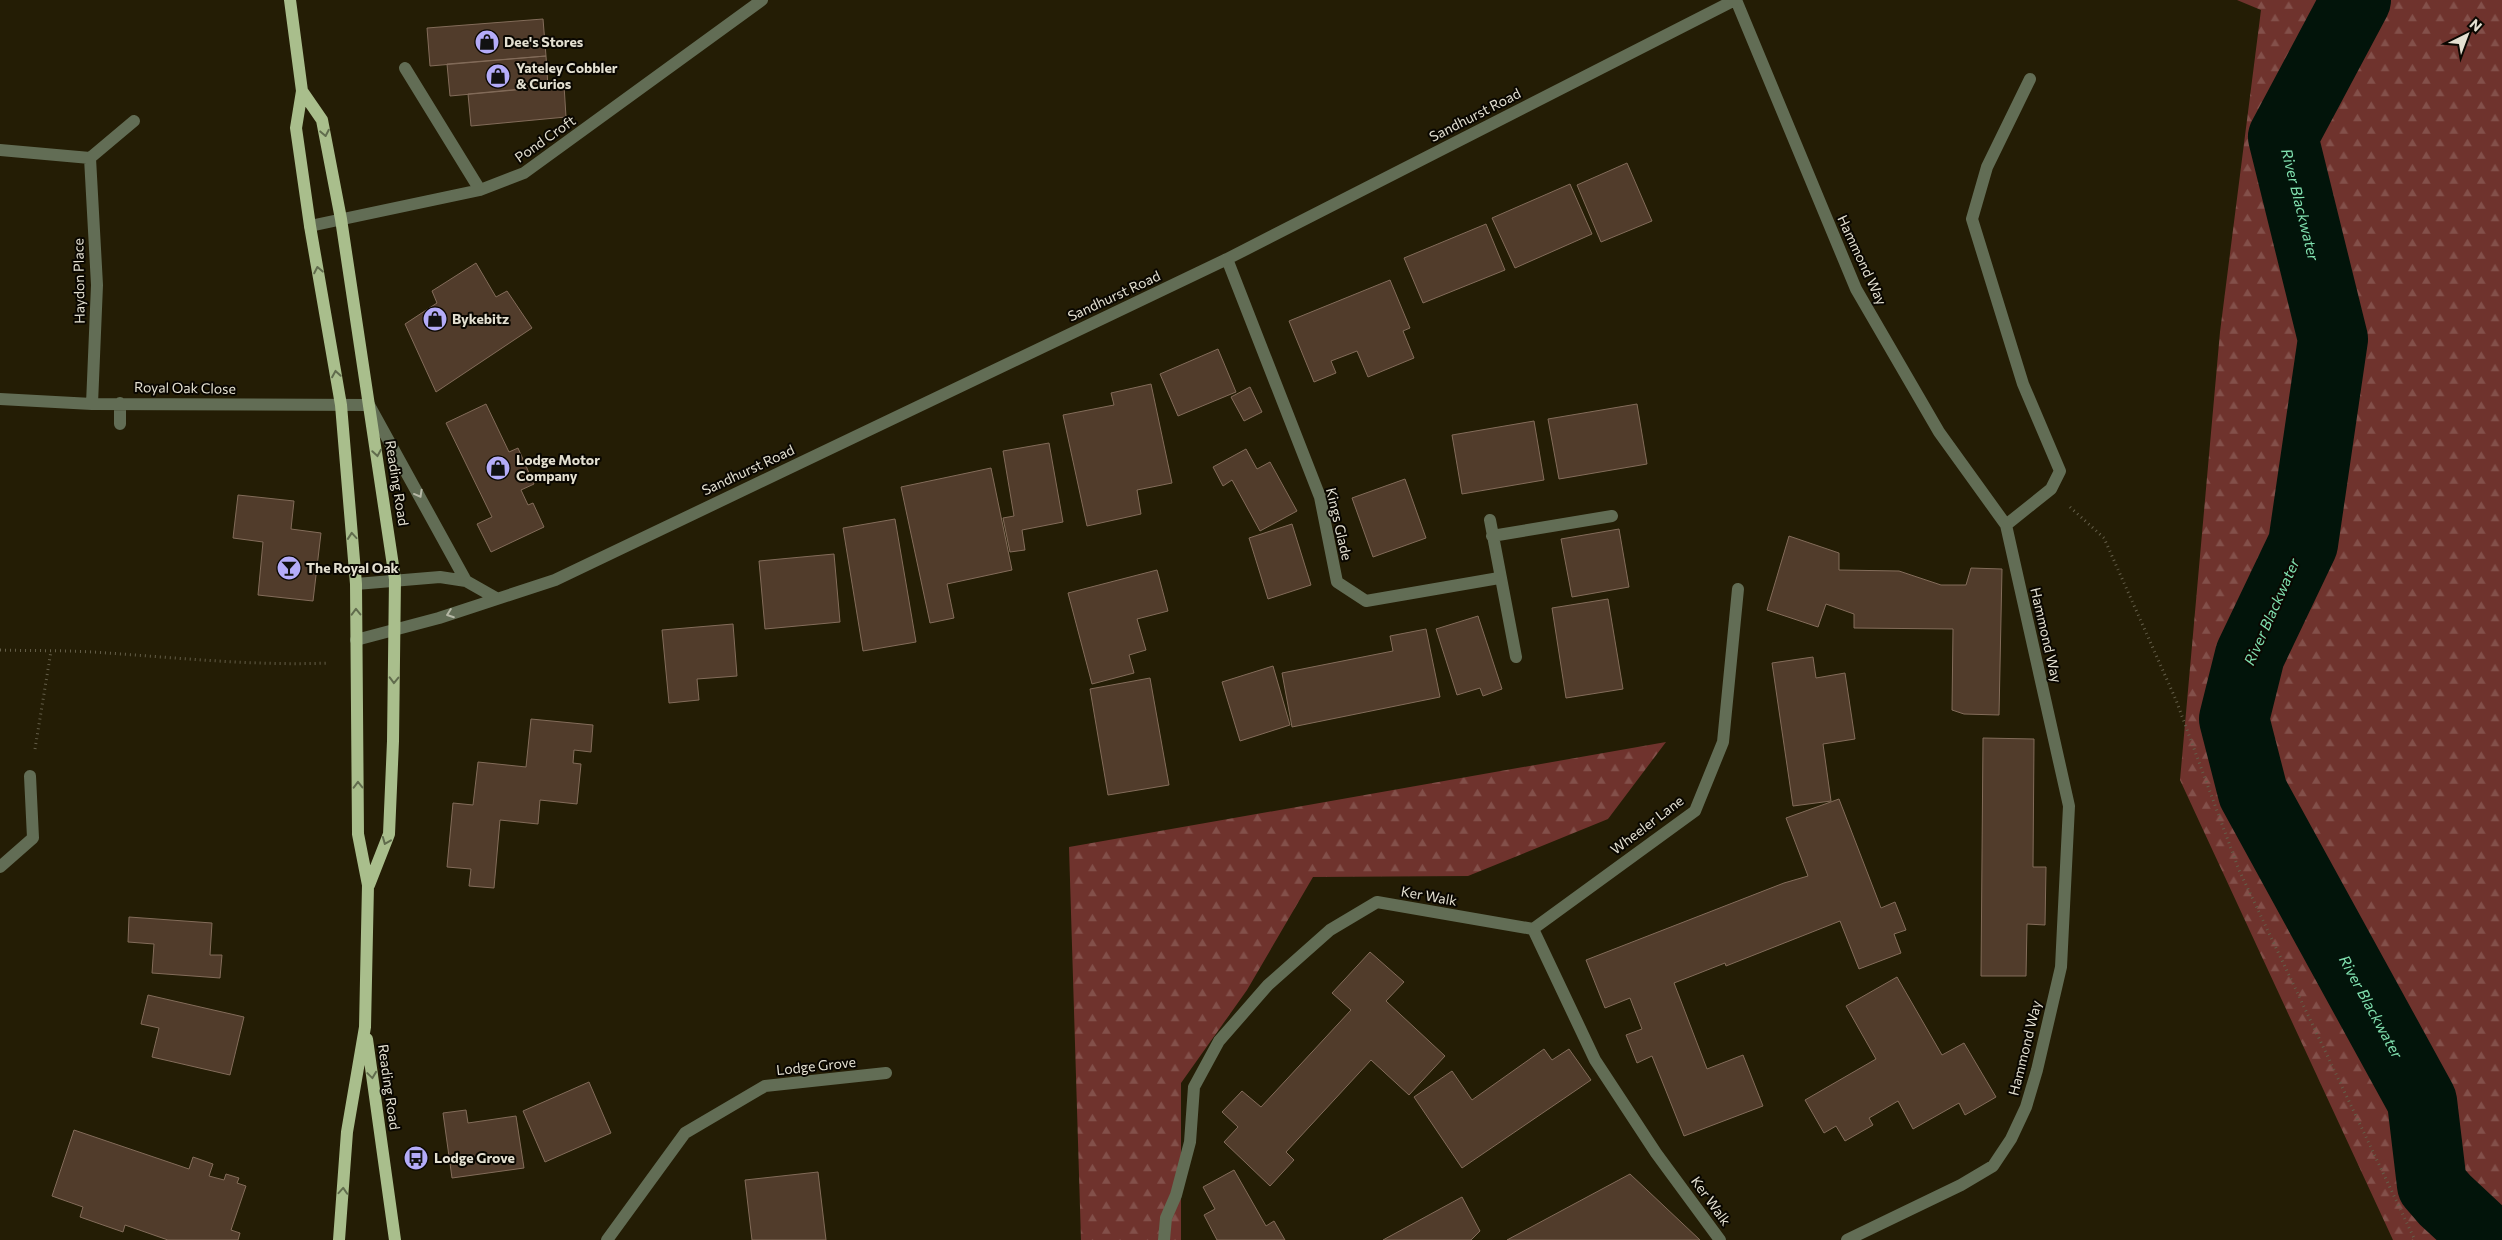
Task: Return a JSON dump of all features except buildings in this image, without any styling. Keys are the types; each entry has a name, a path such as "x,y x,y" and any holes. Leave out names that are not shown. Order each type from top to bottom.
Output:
{"main road":[{"name":"Reading Road","path":"290,0 302,91 296,128 310,226 341,405 356,584 358,834 368,885 366,1027 395,1240"},
{"name":"Reading Road","path":"302,91 322,120 341,219 395,579 389,834 368,885"},
{"name":"Reading Road","path":"339,1240 347,1132 366,1027"}],"street":[{"name":"Pond Croft","path":"310,226 480,190 524,173 762,0"},
{"name":"Sandhurst Road","path":"356,640 395,631 555,580 1227,259 1736,0"},
{"name":"Hammond Way","path":"1736,0 1856,289 1939,432 2006,525 2069,806 2060,967 2026,1107 2011,1139 1993,1166 1961,1185 1847,1240"},
{"path":"405,68 480,190"},
{"path":"2006,525 2051,489 2060,471 2022,384 1972,219 1987,167 2030,79"},
{"path":"0,150 90,158 134,121"},
{"name":"Haydon Place","path":"90,158 97,285 92,404"},
{"name":"Kings Glade","path":"1227,259 1320,497 1337,582 1366,601 1500,578"},
{"name":"Royal Oak Close","path":"0,399 92,404 370,405"},
{"path":"120,403 120,424"},
{"path":"370,405 466,582"},
{"path":"1492,536 1612,516"},
{"path":"1490,520 1516,657"},
{"path":"356,584 395,579 440,577 466,582 496,598"},
{"name":"Wheeler Lane","path":"1533,929 1695,810 1722,742 1738,589"},
{"path":"0,867 33,838 30,776"},
{"name":"Ker Walk","path":"1164,1240 1166,1218 1176,1195 1190,1142 1194,1087 1214,1049 1268,985 1330,930 1377,902 1533,929 1595,1060 1656,1153 1720,1240"},
{"name":"Lodge Grove","path":"607,1240 685,1133 765,1086 886,1073"}],"path":[{"path":"2051,489 2104,538 2176,700 2239,870 2414,1238 2412,1240"},
{"path":"0,650 301,664 356,662"},
{"path":"30,776 51,651"}],"green space":[{"path":"2237,0 2502,0 2502,1240 2393,1240 2180,780 2220,332 2261,10"},
{"path":"1666,742 1608,819 1468,876 1313,877 1247,990 1181,1083 1181,1240 1081,1240 1069,847"}],"waterway":[{"name":"River Blackwater","path":"2356,0 2283,137 2333,339 2303,544 2250,655 2234,719 2253,793 2422,1101 2432,1185 2445,1200 2488,1240"}],"place":[{"name":"Dee's Stores","path":"487,42"},
{"name":"Yateley Cobbler & Curios","path":"498,76"},
{"name":"Bykebitz","path":"435,319"},
{"name":"Lodge Motor Company","path":"498,468"},
{"name":"The Royal Oak","path":"289,568"},
{"name":"Lodge Grove","path":"416,1158"}]}
